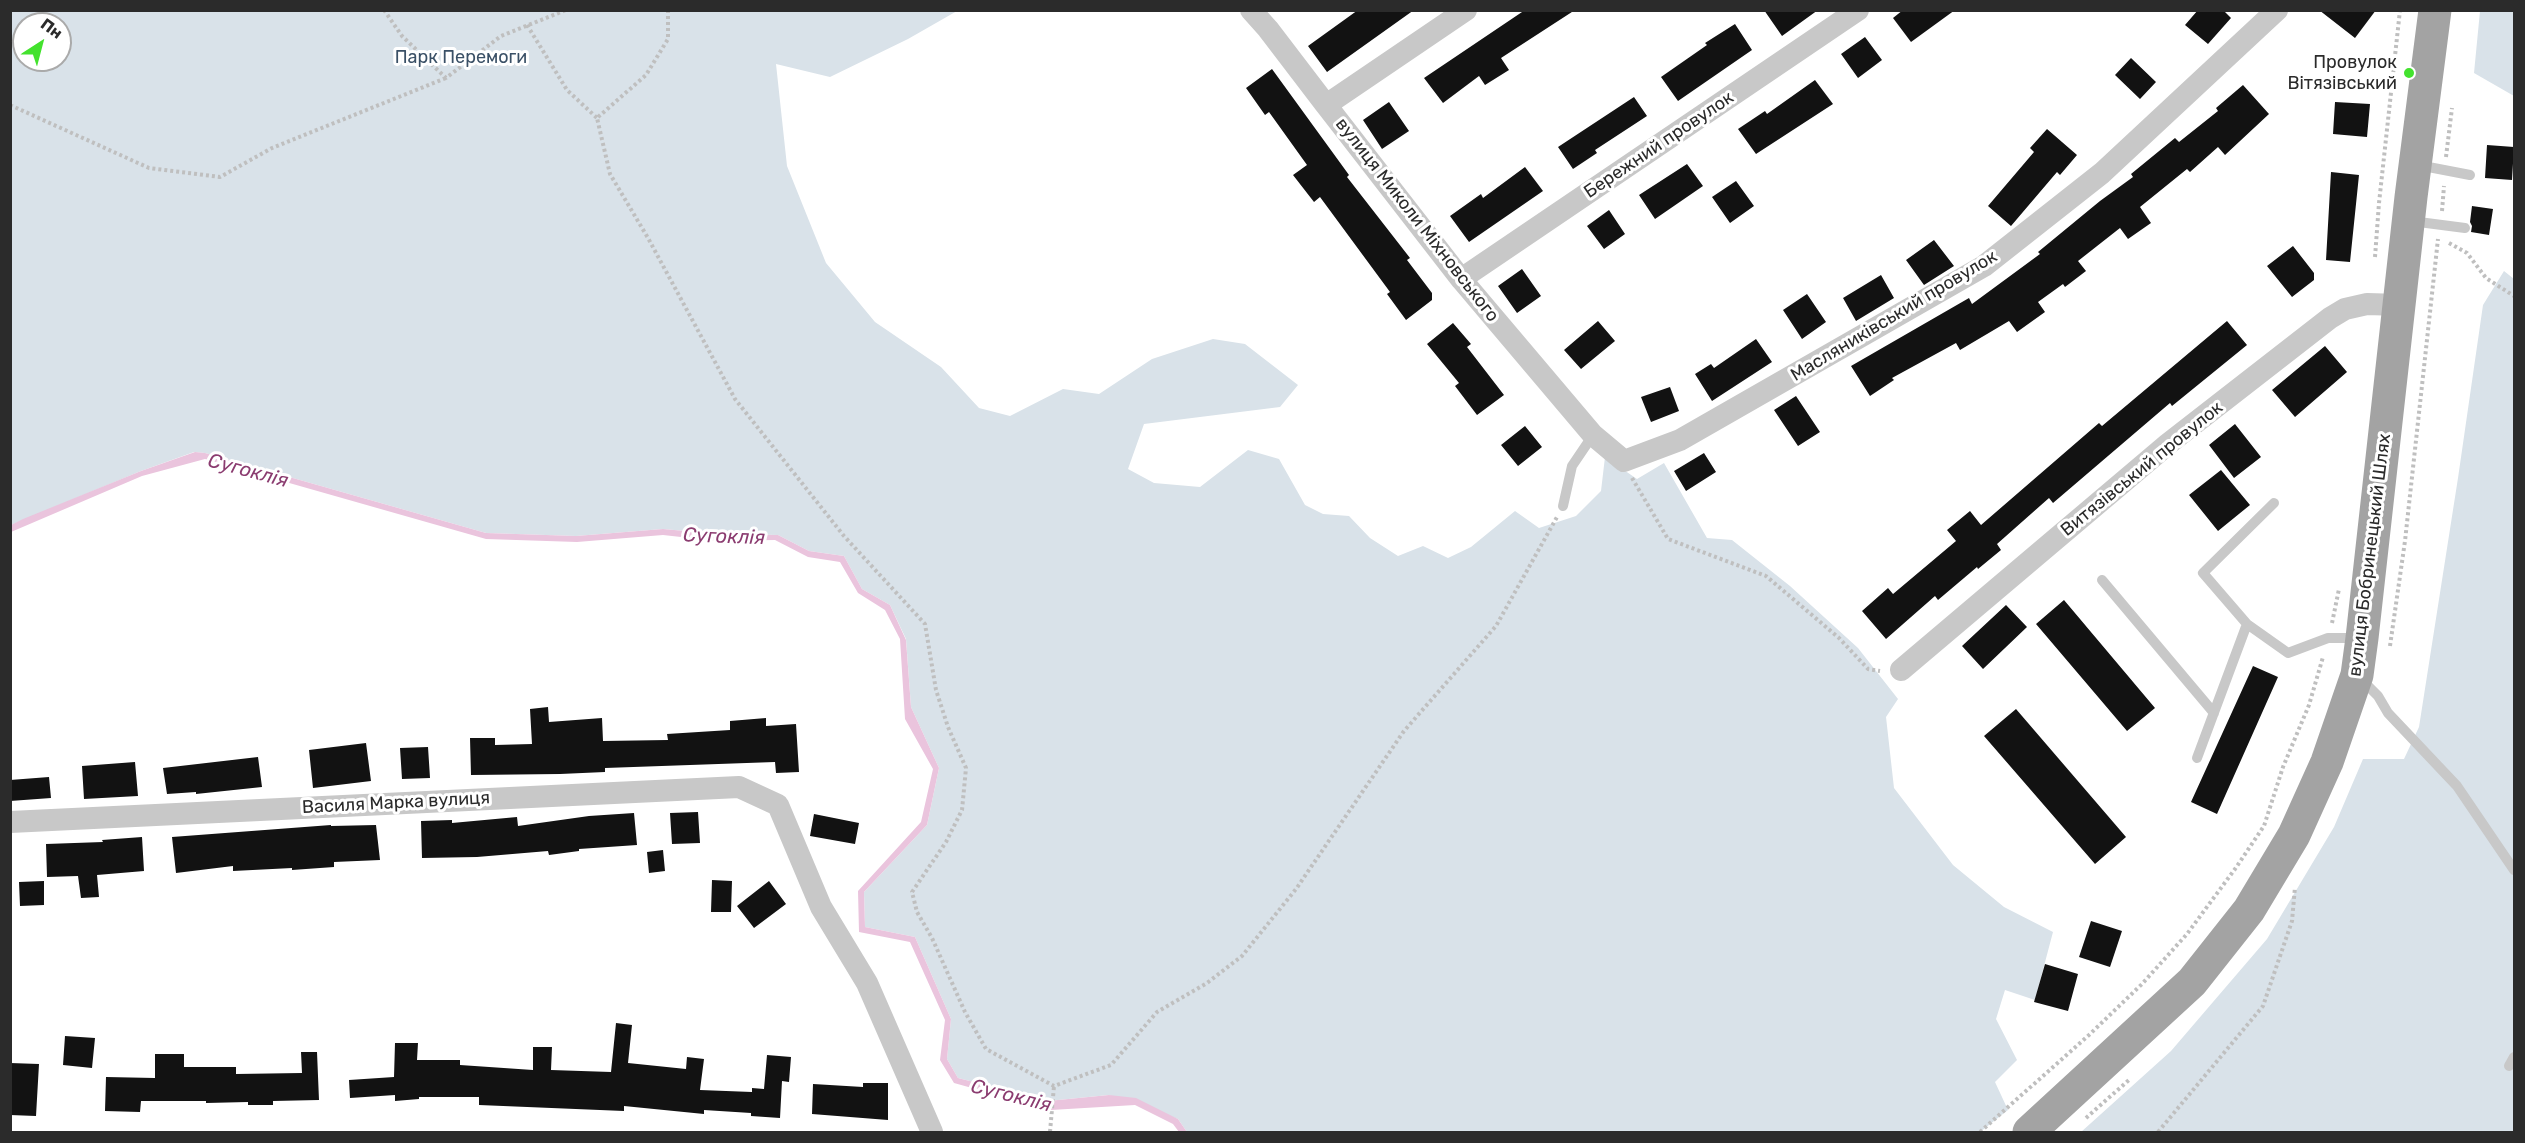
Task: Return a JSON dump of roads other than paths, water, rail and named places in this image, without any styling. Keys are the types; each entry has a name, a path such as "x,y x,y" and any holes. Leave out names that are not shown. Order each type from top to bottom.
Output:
{"main road":[{"name":"вулиця Бобринецький Шлях","path":"2029,1132 2192,982 2249,909 2294,835 2327,762 2357,675 2375,645 2408,221 2430,168 2435,10"}],"street":[{"path":"1251,10 1326,105"},
{"name":"вулиця Миколи Міхновського","path":"1466,10 1326,105 1461,279 1593,435"},
{"name":"Бережний провулок","path":"1461,279 1858,10"},
{"name":"Масляниківський провулок","path":"1593,435 1624,461 1680,440 1984,266 2102,173 2277,10"},
{"name":"Витязівський провулок","path":"1901,670 2169,444 2330,318 2345,309 2367,304 2400,305"},
{"name":"Василя Марка вулиця","path":"10,822 740,787 778,805 821,907 867,983 932,1132"}],"lane":[{"path":"2430,168 2470,175"},
{"path":"2408,221 2465,228"},
{"path":"1563,506 1572,466 1593,435"},
{"path":"2274,503 2203,573 2247,624 2288,652 2328,638 2375,645"},
{"path":"2102,580 2214,713"},
{"path":"2197,758 2247,624"},
{"path":"2357,675 2378,696 2388,713 2457,786 2514,870"}],"water":[{"name":"Сугоклія","path":"195,452 486,533 576,536 663,529 718,534 778,535 809,551 844,556 862,589 890,605 906,640 911,707 939,768 927,825 864,892 865,927 915,937 951,1019 947,1059 958,1078 1048,1101 1109,1095 1136,1098 1178,1119 1187,1132 1179,1132 1173,1124 1135,1105 1051,1110 954,1083 940,1060 945,1020 910,942 859,932 858,891 921,822 933,769 905,719 900,639 885,610 858,593 840,562 808,557 775,540 717,541 663,535 577,542 486,539 205,459 142,476 11,532 11,525 23,519 141,471"}],"place":[{"name":"Провулок Вітязівський","path":"2409,73"}],"park label":[{"name":"Парк Перемоги","path":"461,58"}]}
